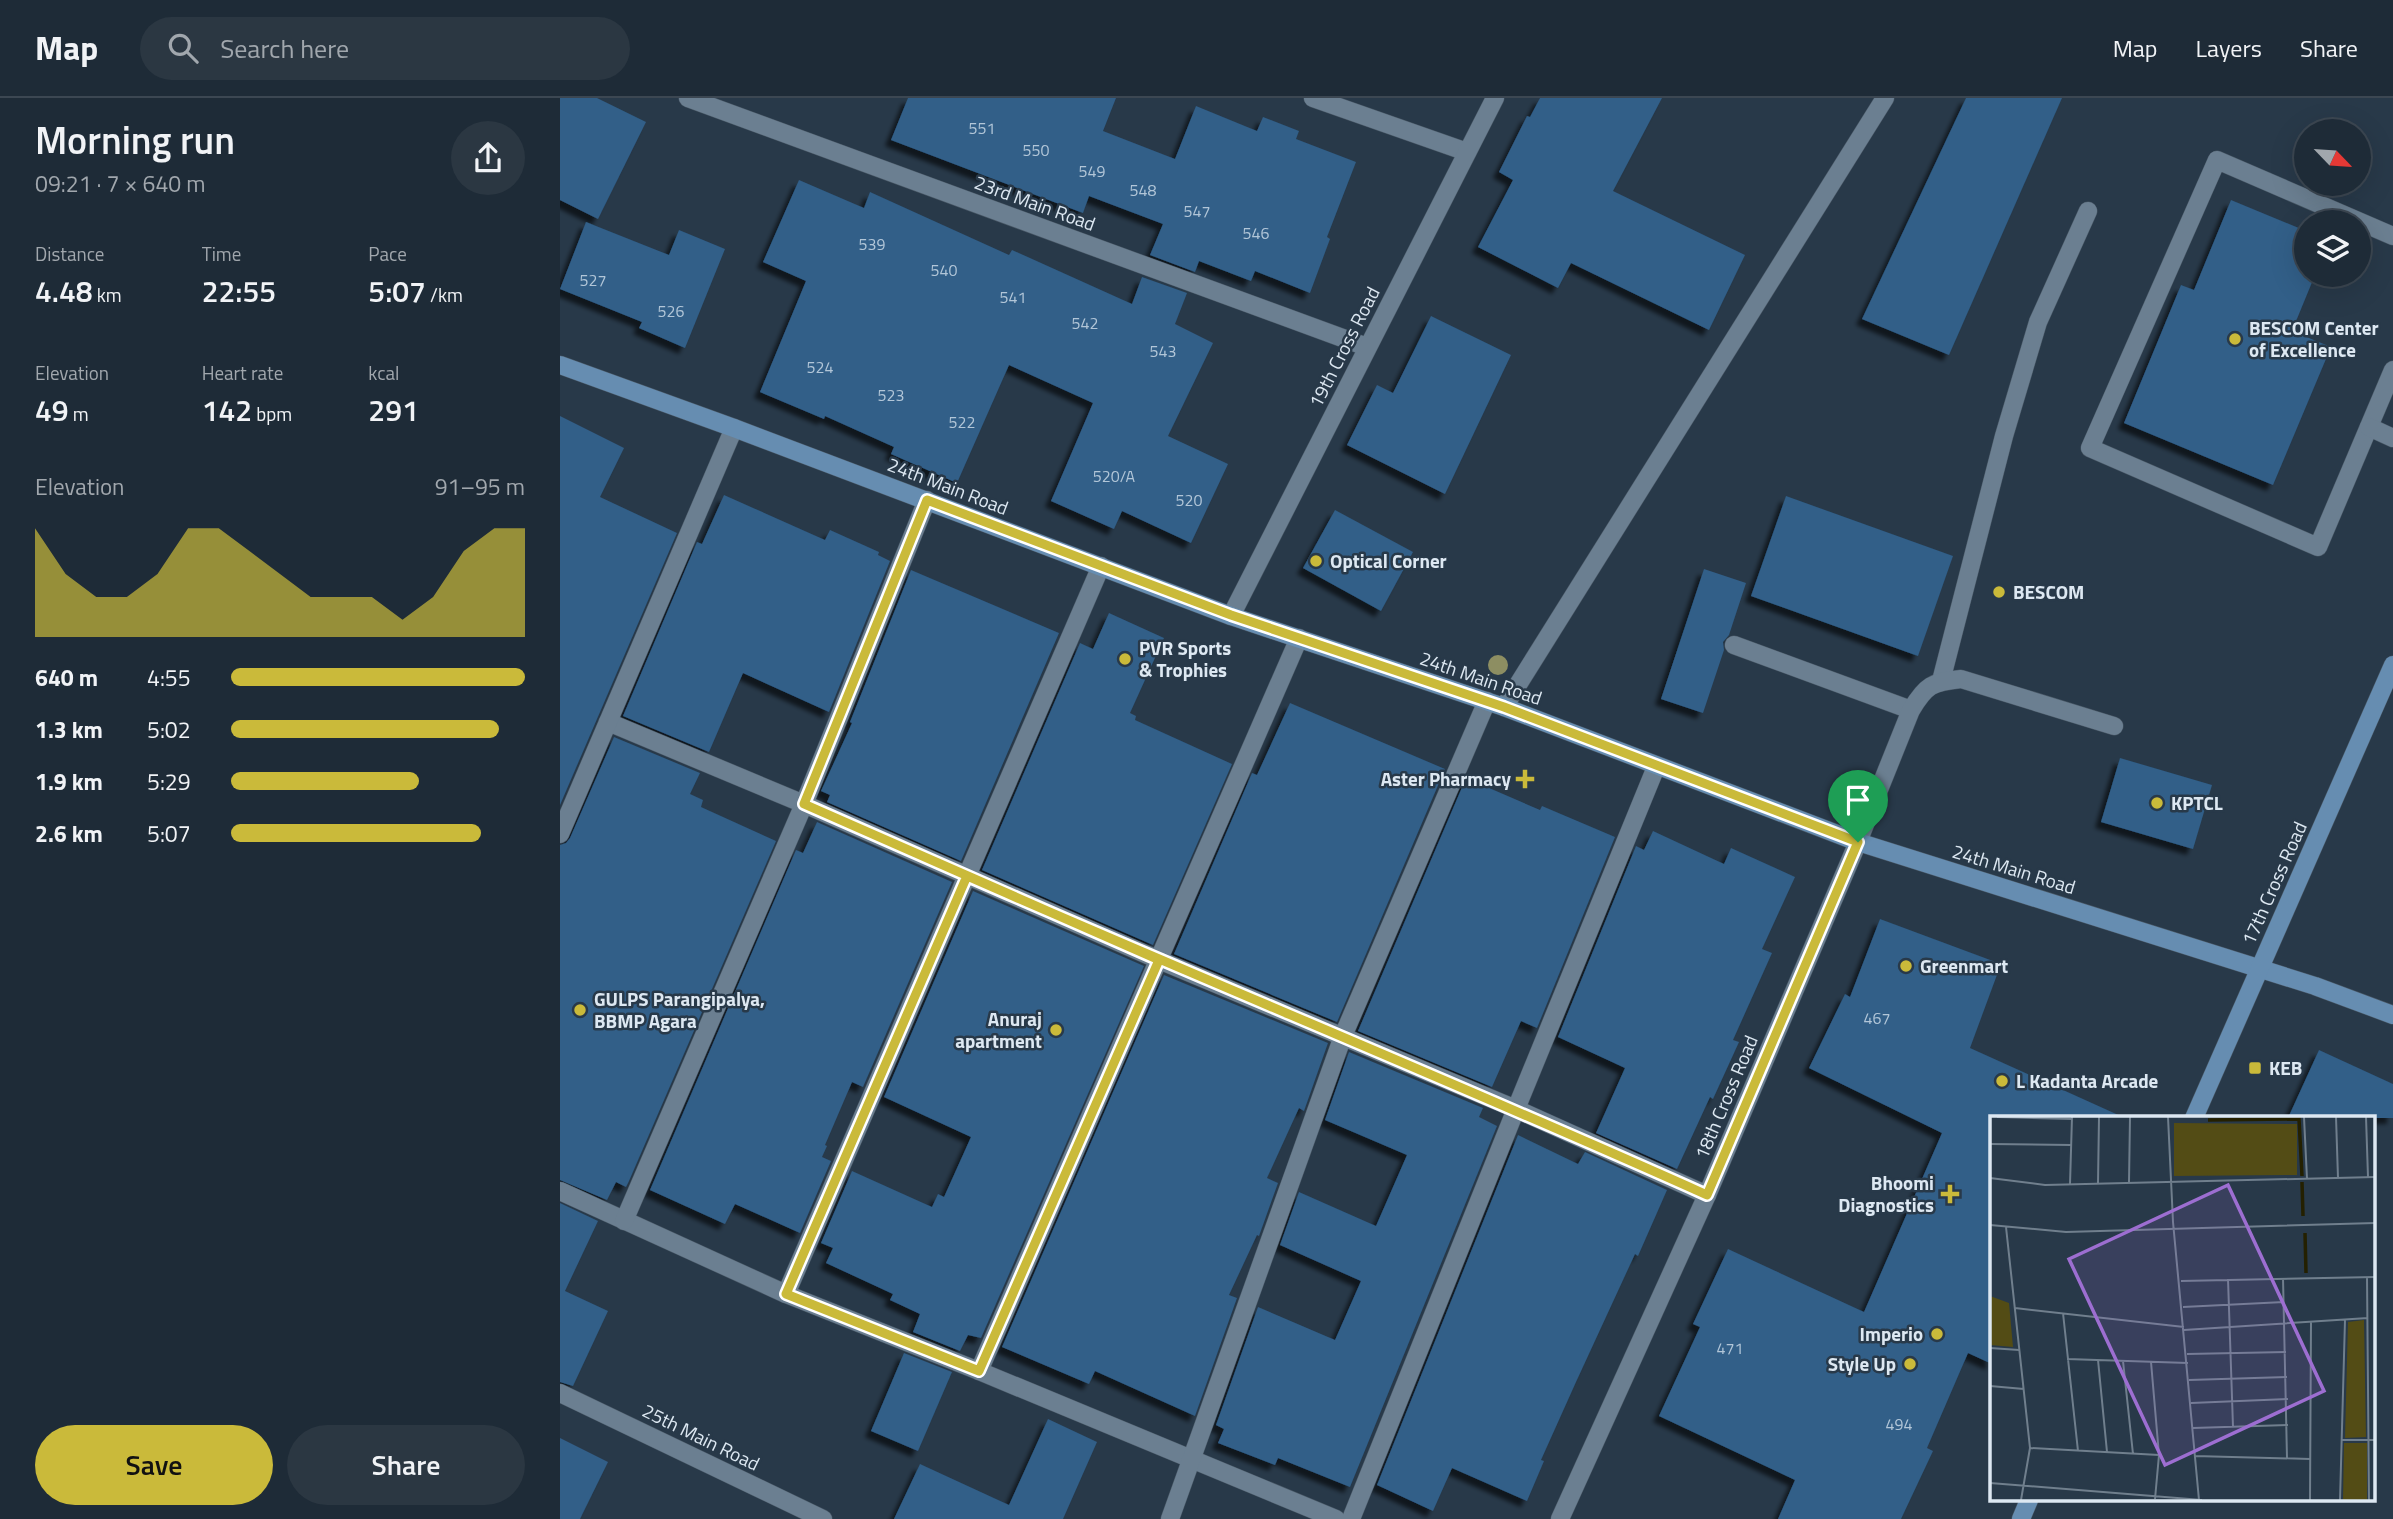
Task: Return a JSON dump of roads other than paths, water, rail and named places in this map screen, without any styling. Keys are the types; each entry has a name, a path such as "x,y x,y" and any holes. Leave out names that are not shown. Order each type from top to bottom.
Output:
{"street":[{"name":"23rd Main Road","path":"688,98 1367,348"},
{"path":"1313,98 1467,152"},
{"name":"19th Cross Road","path":"1231,615 1494,98"},
{"path":"1170,1519 1343,1036 1496,704 1885,98"},
{"path":"2393,236 2217,160 2090,448 2318,547 2393,370"},
{"path":"1941,681 2004,436 2038,322 2088,211"},
{"name":"24th Main Road","path":"560,365 1231,615 1496,704 1858,842 2260,968 2393,1015"},
{"path":"2370,427 2393,438"},
{"path":"560,834 734,428"},
{"path":"624,1221 804,804 927,500"},
{"path":"786,1294 1101,566"},
{"path":"979,1371 1299,638"},
{"path":"1734,645 1911,710 1923,691 1941,681 1961,679 2114,726"},
{"name":"17th Cross Road","path":"2195,1116 2393,665"},
{"name":"18th Cross Road","path":"1560,1519 1707,1195 1858,842 1911,710"},
{"path":"608,722 804,804 1159,960 1516,1109 1707,1195"},
{"path":"1352,1519 1656,767"},
{"path":"560,1191 786,1294 1336,1519"},
{"name":"25th Main Road","path":"560,1393 823,1519"},
{"path":"2021,1519 2028,1502"}],"place":[{"name":"BESCOM Center of Excellence","path":"2235,339"},
{"name":"Optical Corner","path":"1316,561"},
{"name":"BESCOM","path":"1999,592"},
{"name":"PVR Sports & Trophies","path":"1125,659"},
{"name":"Aster Pharmacy","path":"1525,779"},
{"name":"KPTCL","path":"2157,803"},
{"name":"Greenmart","path":"1906,966"},
{"name":"GULPS Parangipalya, BBMP Agara","path":"580,1010"},
{"name":"Anuraj apartment","path":"1056,1030"},
{"name":"KEB","path":"2255,1068"},
{"name":"L Kadanta Arcade","path":"2002,1081"},
{"name":"Bhoomi Diagnostics","path":"1950,1194"},
{"name":"Imperio","path":"1937,1334"},
{"name":"Style Up","path":"1910,1364"}]}
